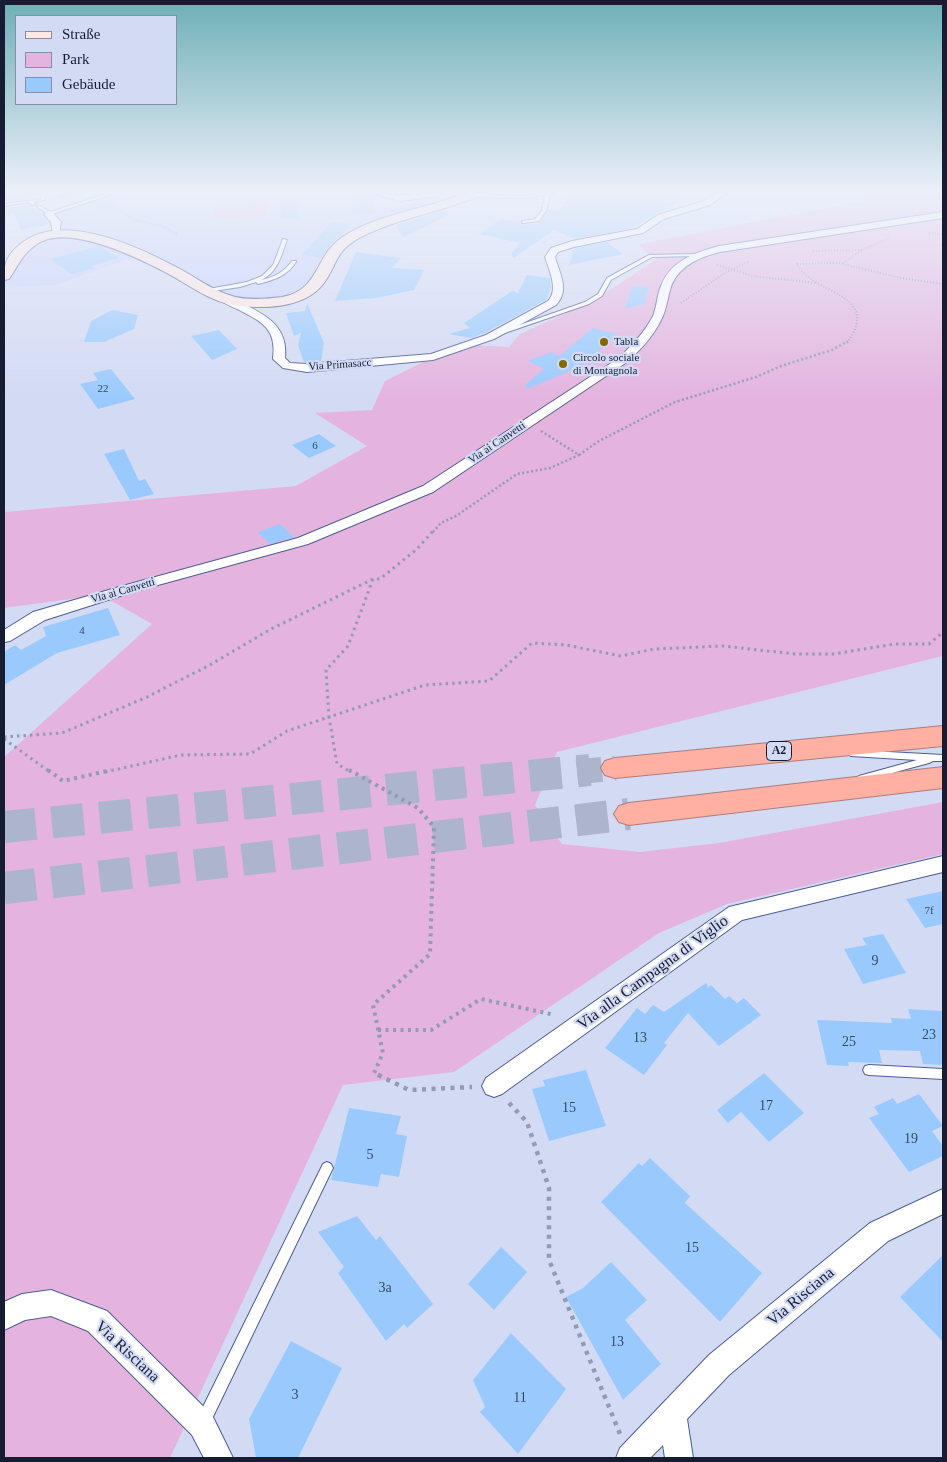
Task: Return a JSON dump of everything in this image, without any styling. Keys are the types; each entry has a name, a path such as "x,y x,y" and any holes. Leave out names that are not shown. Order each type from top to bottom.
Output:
{"highway":[{"name":"A2","path":"614,768 787,751 942,757"},
{"name":"A2","path":"629,814 806,792 942,757"}],"street":[{"path":"4,276 11,261"},
{"path":"155,261 225,299 259,303 298,296 308,292 316,285 329,261"},
{"name":"Via Primasacc","path":"225,299 266,322 273,328 279,336 281,363 296,368 433,357 490,336 522,321 552,303 558,296 559,289 551,261"},
{"name":"Via ai Canvetti","path":"4,637 39,616 131,588 303,541 428,488 623,360 645,338 658,315 668,281 686,261"},
{"name":"Via alla Campagna di Viglio","path":"494,1086 736,913 943,864"},
{"name":"Via Risciana","path":"626,1449 672,1412 719,1365 879,1232 943,1200"},
{"name":"Via Risciana","path":"4,1317 22,1307 51,1302 97,1321 202,1425 219,1458"},
{"path":"672,1412 679,1458"}],"lane":[{"path":"236,285 262,278 270,272 275,261"},
{"name":"Via Primasacc","path":"490,336 587,303 600,295 609,279 641,261"},
{"path":"206,290 256,283 276,278 290,270 294,262"},
{"path":"869,1070 943,1074"},
{"path":"202,1425 328,1168"}],"path":[{"path":"681,303 734,268 749,261"},
{"path":"816,284 800,272 797,264 813,262 843,263 900,278 943,284"},
{"path":"4,738 62,733 147,697 208,666 271,629 373,579 380,579 417,549 441,523 456,516 517,474 550,468 579,455 599,441 675,402 756,377 781,366 832,350 847,343 854,333 856,314 852,303 840,294 816,284 753,276 734,268"},
{"path":"528,422 579,455"},
{"path":"373,579 348,646 326,670 328,717 336,764 418,808 434,827 430,954 373,1005 383,1053 374,1073 410,1090 494,1086 527,1122 549,1188 550,1260 626,1449"},
{"path":"4,738 63,780 181,755 250,754 287,731 425,685 489,681 532,644 566,645 620,656 654,649 723,646 795,654 833,654 895,644 929,644 943,632"},
{"path":"378,1030 431,1030 481,999 584,1022"}],"shaded area":[{"path":"11,261 122,261 56,285 4,287 4,276"},
{"path":"156,261 326,261 298,296 237,302"}],"green space":[{"path":"654,261 943,261 943,656 557,752 535,805 562,844 640,852 719,843 943,802 943,854 727,904 659,933 454,1072 343,1085 170,1458 4,1458 4,757 152,624 101,595 4,608 4,512 296,486 367,446 315,413 372,410 385,381 433,357 471,345 509,347 520,334 593,301"}],"building":[{"path":"53,261 108,261 91,266 95,268 72,274"},
{"path":"352,261 398,261 392,268 424,270 414,290 376,298 335,301"},
{"path":"570,261 588,261 569,265"},
{"path":"527,275 550,278 551,288 546,300 485,333 471,338 449,334 470,328 464,323 512,291 518,293"},
{"path":"632,286 649,287 644,304 625,309"},
{"path":"307,303 324,343 321,361 304,362 298,345 301,333 294,336 286,313 305,311"},
{"path":"112,310 138,315 134,329 104,342 84,342 91,321"},
{"path":"593,328 617,334 582,366 527,389 525,385 544,369 528,361 551,352 559,356"},
{"path":"219,330 237,349 212,360 191,336"},
{"path":"111,369 135,399 98,409 80,384 98,380 93,373"},
{"path":"319,434 336,446 309,458 292,445"},
{"path":"124,449 139,481 145,479 154,494 130,500 104,454"},
{"path":"280,524 294,537 270,544 258,532"},
{"path":"108,608 120,635 57,653 4,685 4,652 15,645 21,650 46,636 43,627"},
{"path":"943,891 943,924 925,928 906,899"},
{"path":"883,934 906,973 863,984 844,949 867,945 862,938"},
{"path":"706,983 707,988 711,985 725,999 729,996 737,1003 744,998 761,1015 719,1046 688,1013 664,1043 667,1045 644,1075 605,1048 637,1008 645,1014 653,1005 664,1012"},
{"path":"908,1009 943,1011 943,1065 923,1064 920,1051 879,1050 882,1063 848,1062 849,1066 827,1065 817,1020 892,1023 891,1018 911,1019"},
{"path":"586,1070 606,1126 549,1141 532,1089 545,1086 543,1080"},
{"path":"764,1073 804,1113 769,1142 741,1112 728,1123 717,1110"},
{"path":"919,1094 943,1126 932,1131 943,1146 943,1156 909,1172 869,1118 879,1114 874,1107 893,1098 897,1104"},
{"path":"349,1108 401,1116 396,1134 407,1136 399,1177 381,1174 378,1187 331,1180"},
{"path":"650,1158 690,1196 685,1203 762,1273 720,1322 601,1202 639,1163 642,1166"},
{"path":"357,1216 376,1240 380,1236 433,1304 407,1328 404,1324 386,1341 338,1273 344,1267 318,1232"},
{"path":"501,1247 527,1272 494,1310 468,1284"},
{"path":"943,1255 943,1342 900,1297"},
{"path":"611,1262 647,1300 625,1320 661,1364 623,1400 566,1297 583,1288"},
{"path":"511,1333 566,1389 518,1454 480,1412 485,1407 473,1380"},
{"path":"291,1341 342,1368 298,1458 256,1458 249,1419"}],"tunnel":[{"path":"577,772 615,768"},
{"path":"4,827 590,770"},
{"path":"4,888 629,814"}],"place":[{"name":"Tabla","path":"604,342"},
{"name":"Circolo sociale di Montagnola","path":"563,364"}]}
